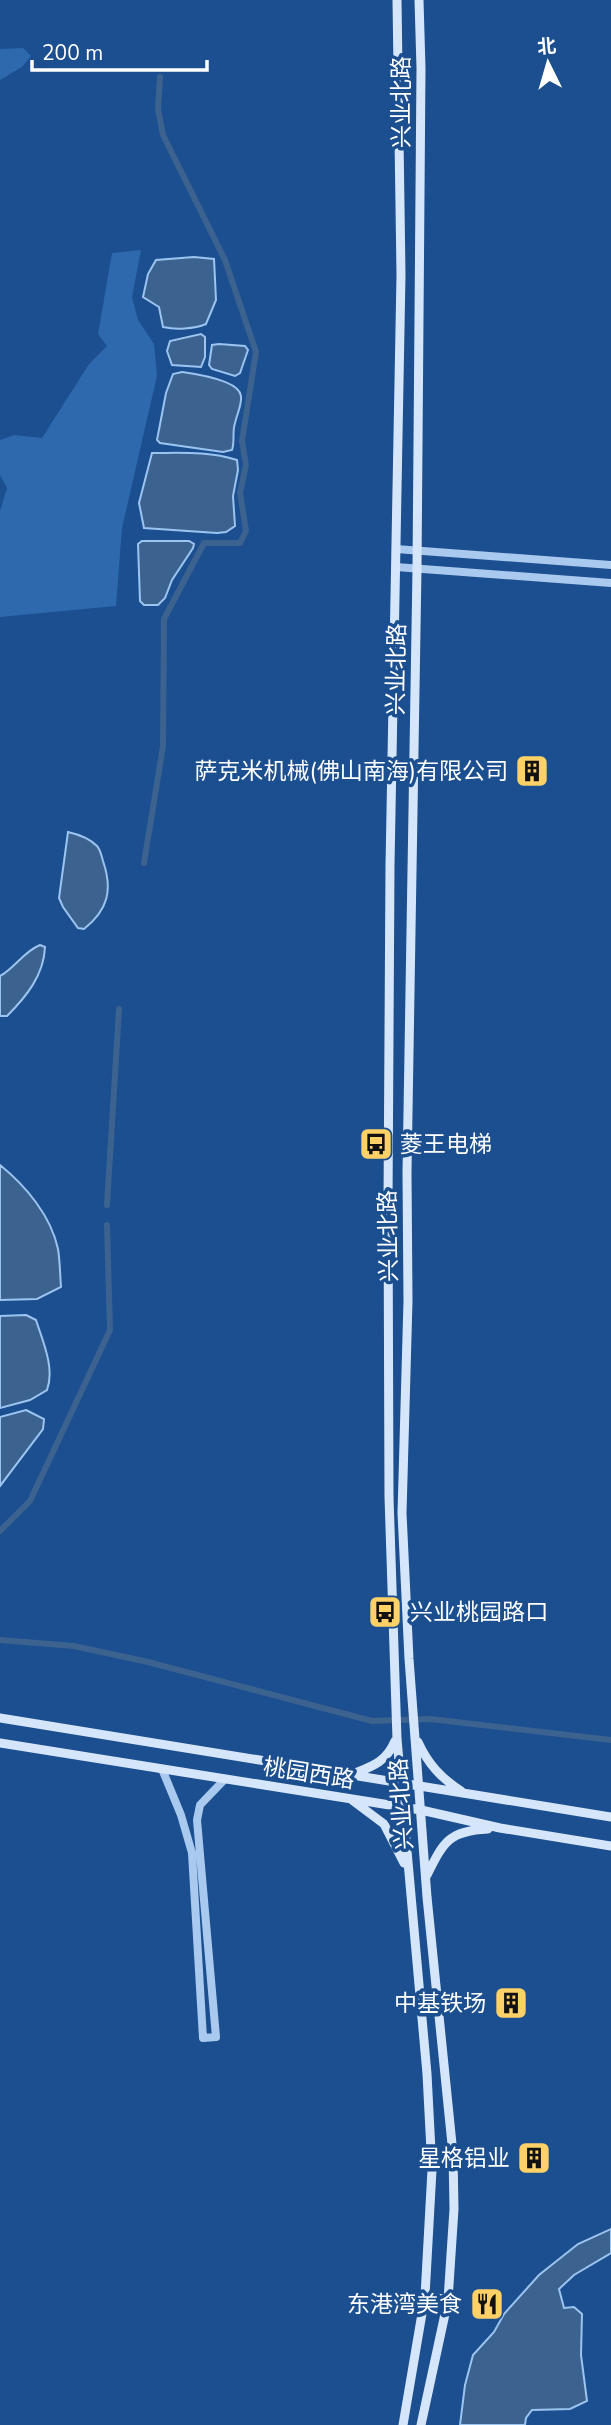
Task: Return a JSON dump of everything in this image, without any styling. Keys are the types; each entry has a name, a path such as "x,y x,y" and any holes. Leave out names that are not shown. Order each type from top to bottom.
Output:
{"main road":[{"name":"兴业北路","path":"397,0 401,275 388,1231 389,1497 397,1736 427,2074 432,2170 425,2296 403,2425"},
{"name":"兴业北路","path":"419,0 421,68 417,569 407,1173 408,1301 402,1513 413,1707 426,1877 453,2154 454,2209 448,2300 422,2425"},
{"name":"桃园西路","path":"0,1718 611,1817"},
{"path":"415,1733 423,1752 436,1770 466,1793"},
{"path":"352,1775 376,1765 389,1754 397,1736"},
{"name":"桃园西路","path":"0,1743 421,1810 500,1828 611,1846"},
{"path":"350,1799 384,1824 408,1873"},
{"path":"426,1877 438,1852 458,1834 466,1830 500,1828"},
{"path":"425,2296 448,2300"}],"street":[{"path":"396,549 611,565"},
{"path":"396,567 611,583"},
{"path":"162,1769 181,1815 191,1853 203,2038 216,2037 197,1820 200,1805 225,1779"}],"shaded area":[{"path":"23,48 31,56 22,67 0,80 0,49"},
{"path":"141,250 132,297 138,320 154,344 157,376 122,528 116,606 0,617 0,511 7,488 0,475 0,440 14,435 42,438 89,364 107,346 98,334 112,253"},
{"path":"194,257 214,259 216,300 206,324 185,328 163,327 159,307 143,297 148,274 156,260"},
{"path":"201,334 205,337 205,357 201,367 172,365 167,351 170,341"},
{"path":"212,345 245,346 248,350 240,373 235,376 212,369 209,365"},
{"path":"182,372 216,379 238,390 241,403 234,426 232,450 223,452 160,443 157,440 166,393 173,374"},
{"path":"152,453 205,454 237,460 233,496 235,526 226,532 217,533 144,528 139,503"},
{"path":"142,541 189,541 194,544 172,580 165,598 158,605 144,605 140,601 138,544"},
{"path":"68,832 97,846 108,881 103,907 84,929 78,928 59,898"},
{"path":"40,945 45,947 44,957 33,985 7,1016 0,1016 0,976"},
{"path":"0,1165 36,1202 55,1237 61,1287 37,1299 0,1300"},
{"path":"26,1315 36,1320 45,1346 50,1373 47,1390 30,1400 0,1408 0,1316"},
{"path":"26,1410 44,1419 43,1429 0,1486 0,1417"},
{"path":"611,2229 611,2253 574,2275 559,2289 564,2308 574,2307 582,2314 581,2355 587,2401 570,2409 532,2410 525,2425 460,2425 465,2385 473,2355 494,2332 504,2314 539,2275 578,2244"}],"waterway":[{"path":"144,863 163,746 164,619 204,543 240,543 246,531 240,493 246,465 242,441 256,352 225,260 163,135 158,109 160,77"},
{"path":"107,1205 119,1009"},
{"path":"0,1531 30,1501 110,1330 107,1225"},
{"path":"0,1640 74,1646 148,1662 372,1721 430,1719 611,1740"}],"place":[{"name":"萨克米机械(佛山南海)有限公司","path":"532,771"},
{"name":"菱王电梯","path":"376,1144"},
{"name":"兴业桃园路口","path":"385,1612"},
{"name":"中基铁场","path":"511,2003"},
{"name":"星格铝业","path":"534,2158"},
{"name":"东港湾美食","path":"487,2304"}]}
